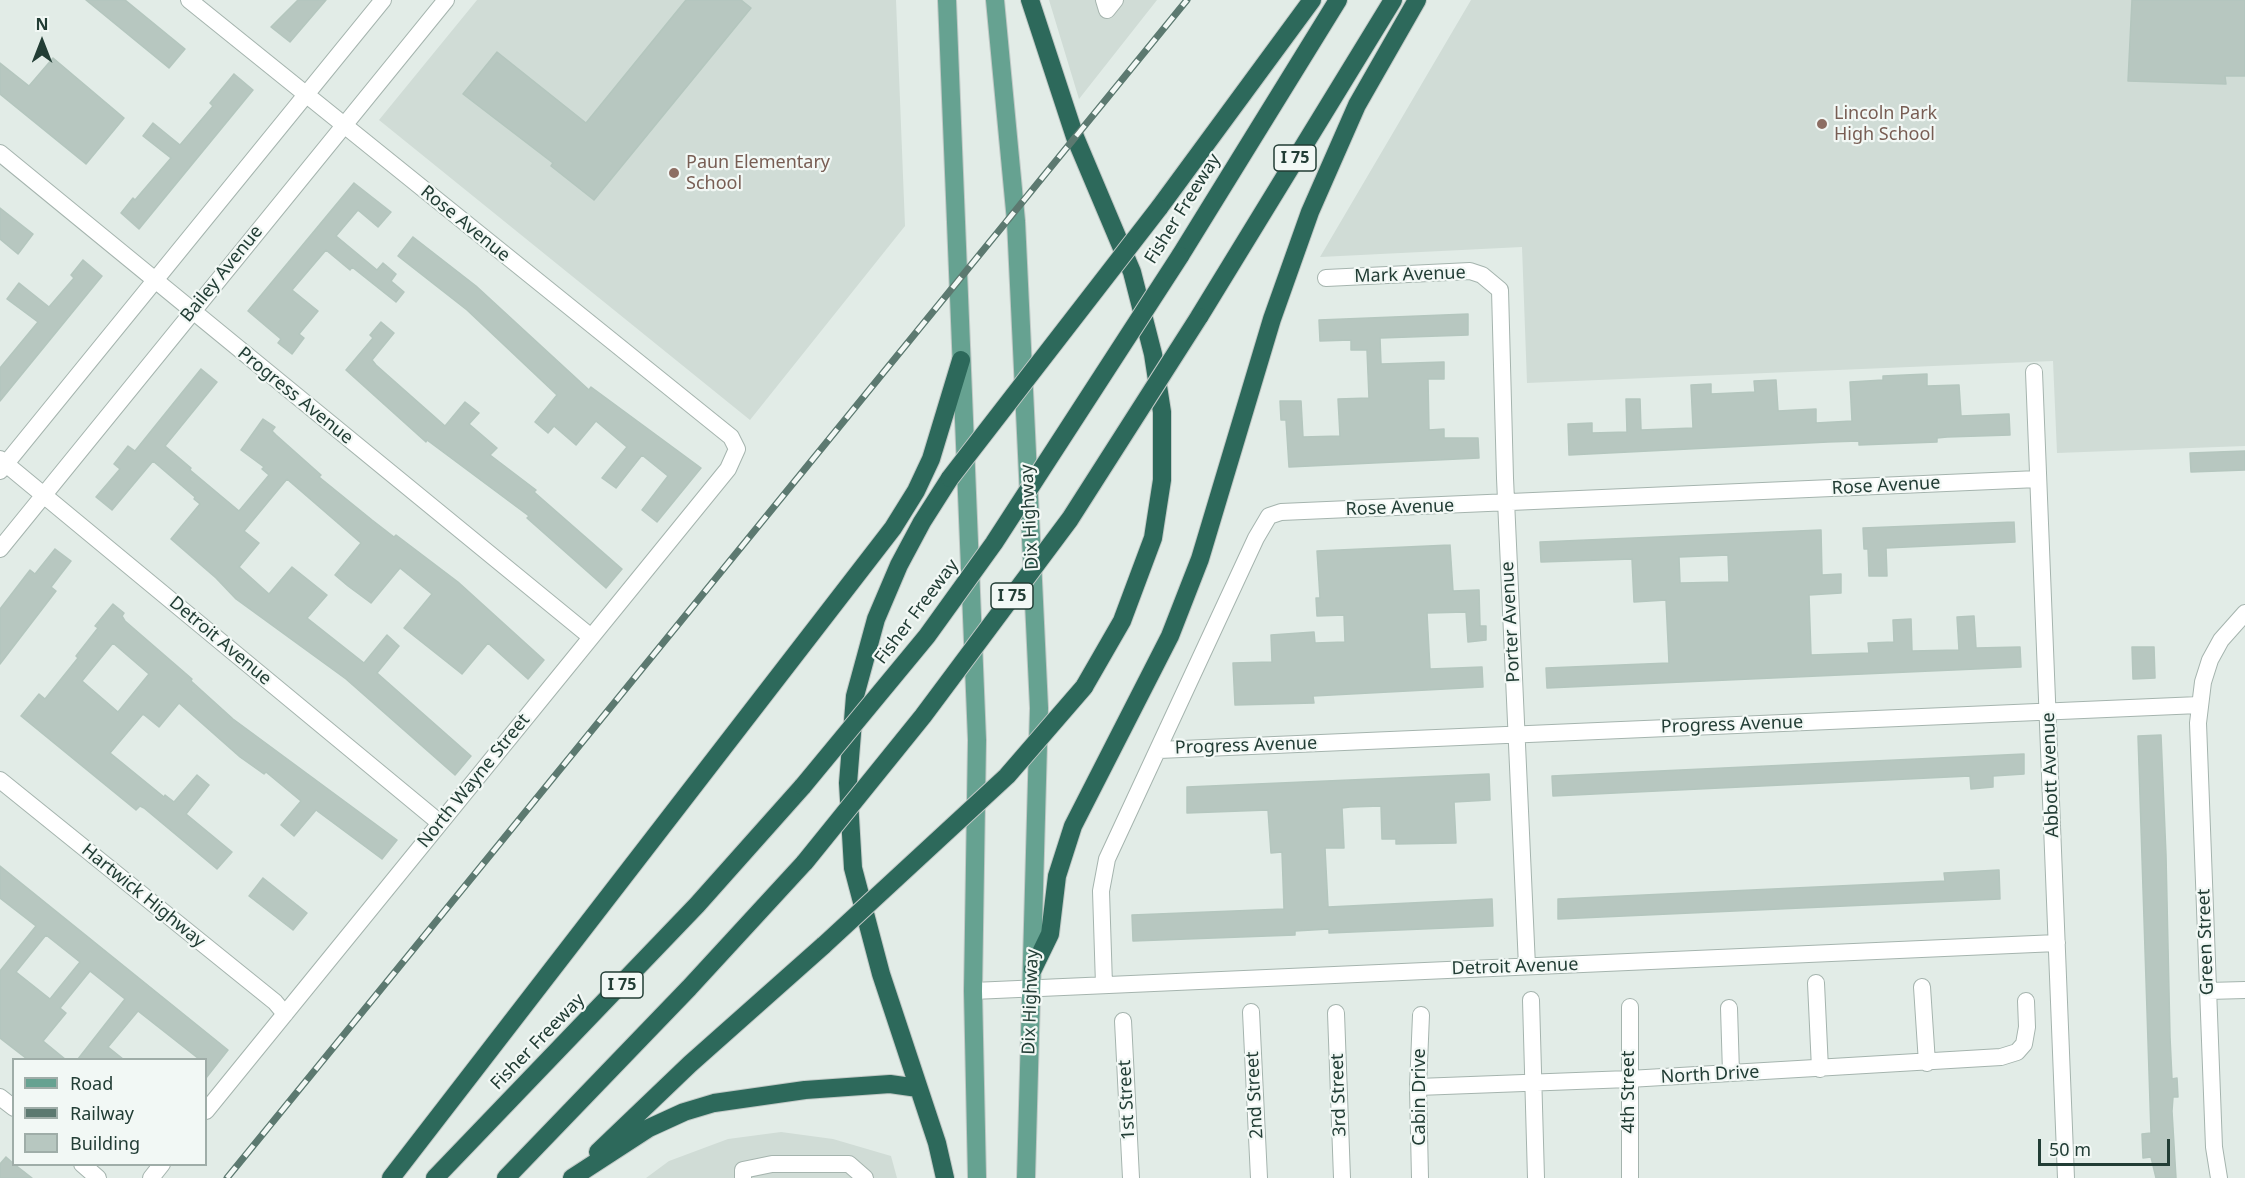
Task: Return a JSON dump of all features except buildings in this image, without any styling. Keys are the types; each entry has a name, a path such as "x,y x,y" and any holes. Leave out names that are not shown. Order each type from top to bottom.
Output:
{"highway":[{"path":"571,1178 690,1064 824,945 1007,776 1084,687 1122,621 1153,538 1162,480 1162,412 1153,354 1132,272 1068,119 1030,0"},
{"path":"945,1178 881,974 854,868 848,783 855,696 876,619 899,565 950,477 1160,208 1312,0"},
{"name":"Fisher Freeway","path":"435,1178 690,913 803,786 927,636 994,543 1180,256 1338,0"},
{"name":"I 75","path":"506,1178 689,988 806,861 923,717 1070,519 1199,317 1393,0"},
{"path":"1033,969 1050,934 1056,876 1073,826 1170,636 1200,559 1272,319 1310,212 1357,105 1417,0"},
{"path":"391,1178 516,1020 893,528 916,491 931,459 961,360"},
{"path":"571,1178 650,1128 684,1112 714,1103 805,1090 890,1084 918,1088"}],"main road":[{"path":"947,0 977,740 973,991 977,1178"},
{"name":"Dix Highway","path":"995,0 1016,221 1037,662 1038,789 1026,1178"}],"street":[{"name":"Rose Avenue","path":"189,0 731,437 737,449"},
{"path":"2,465 383,0"},
{"name":"Bailey Avenue","path":"0,549 446,0"},
{"path":"1104,0 1107,10 1115,0"},
{"name":"Progress Avenue","path":"0,153 591,637"},
{"name":"Mark Avenue","path":"1326,278 1470,271 1491,281"},
{"name":"Porter Avenue","path":"1491,281 1500,290 1501,302 1506,503 1527,966"},
{"name":"Abbott Avenue","path":"2034,372 2066,1178"},
{"name":"North Wayne Street","path":"207,1110 728,469 737,449"},
{"name":"Detroit Avenue","path":"2,465 43,495 440,823"},
{"name":"Rose Avenue","path":"1104,985 1102,873 1256,538 1269,516 1281,512 2038,479"},
{"path":"2199,705 2210,660 2221,640 2245,613"},
{"name":"Progress Avenue","path":"1159,750 2199,705"},
{"name":"Green Street","path":"2199,705 2214,1148 2219,1178"},
{"name":"Hartwick Highway","path":"0,780 275,1002 285,1014"},
{"name":"Detroit Avenue","path":"973,991 2057,943"},
{"path":"1816,983 1820,1069"},
{"path":"1922,987 1927,1063"},
{"path":"2208,991 2245,990"},
{"path":"1531,1000 1536,1178"},
{"name":"North Drive","path":"1418,1087 1629,1079 2001,1057 2017,1052 2024,1044 2027,1026 2026,1001"},
{"name":"4th Street","path":"1630,1006 1630,1178"},
{"path":"1729,1008 1731,1073"},
{"name":"2nd Street","path":"1251,1012 1259,1178"},
{"name":"3rd Street","path":"1336,1013 1342,1178"},
{"name":"Cabin Drive","path":"1420,1178 1418,1087 1421,1015"},
{"name":"1st Street","path":"1123,1021 1131,1178"},
{"path":"0,1096 12,1106"},
{"path":"743,1174 772,1164 849,1164 866,1178"},
{"path":"84,1166 98,1178"},
{"path":"151,1178 160,1166"}],"shaded area":[{"name":"Paun Elementary School","path":"477,0 896,0 905,226 750,420 379,120"},
{"path":"1049,0 1157,0 1079,99"},
{"name":"Lincoln Park High School","path":"1471,0 2245,0 2245,446 2057,453 2053,361 1527,383 1522,247 1320,257"},
{"path":"781,1132 833,1139 891,1156 897,1178 646,1178 669,1161 728,1139"}],"railway":[{"path":"227,1178 1187,0"}],"place":[{"name":"Lincoln Park High School","path":"1822,124"},
{"name":"Paun Elementary School","path":"674,173"}]}
